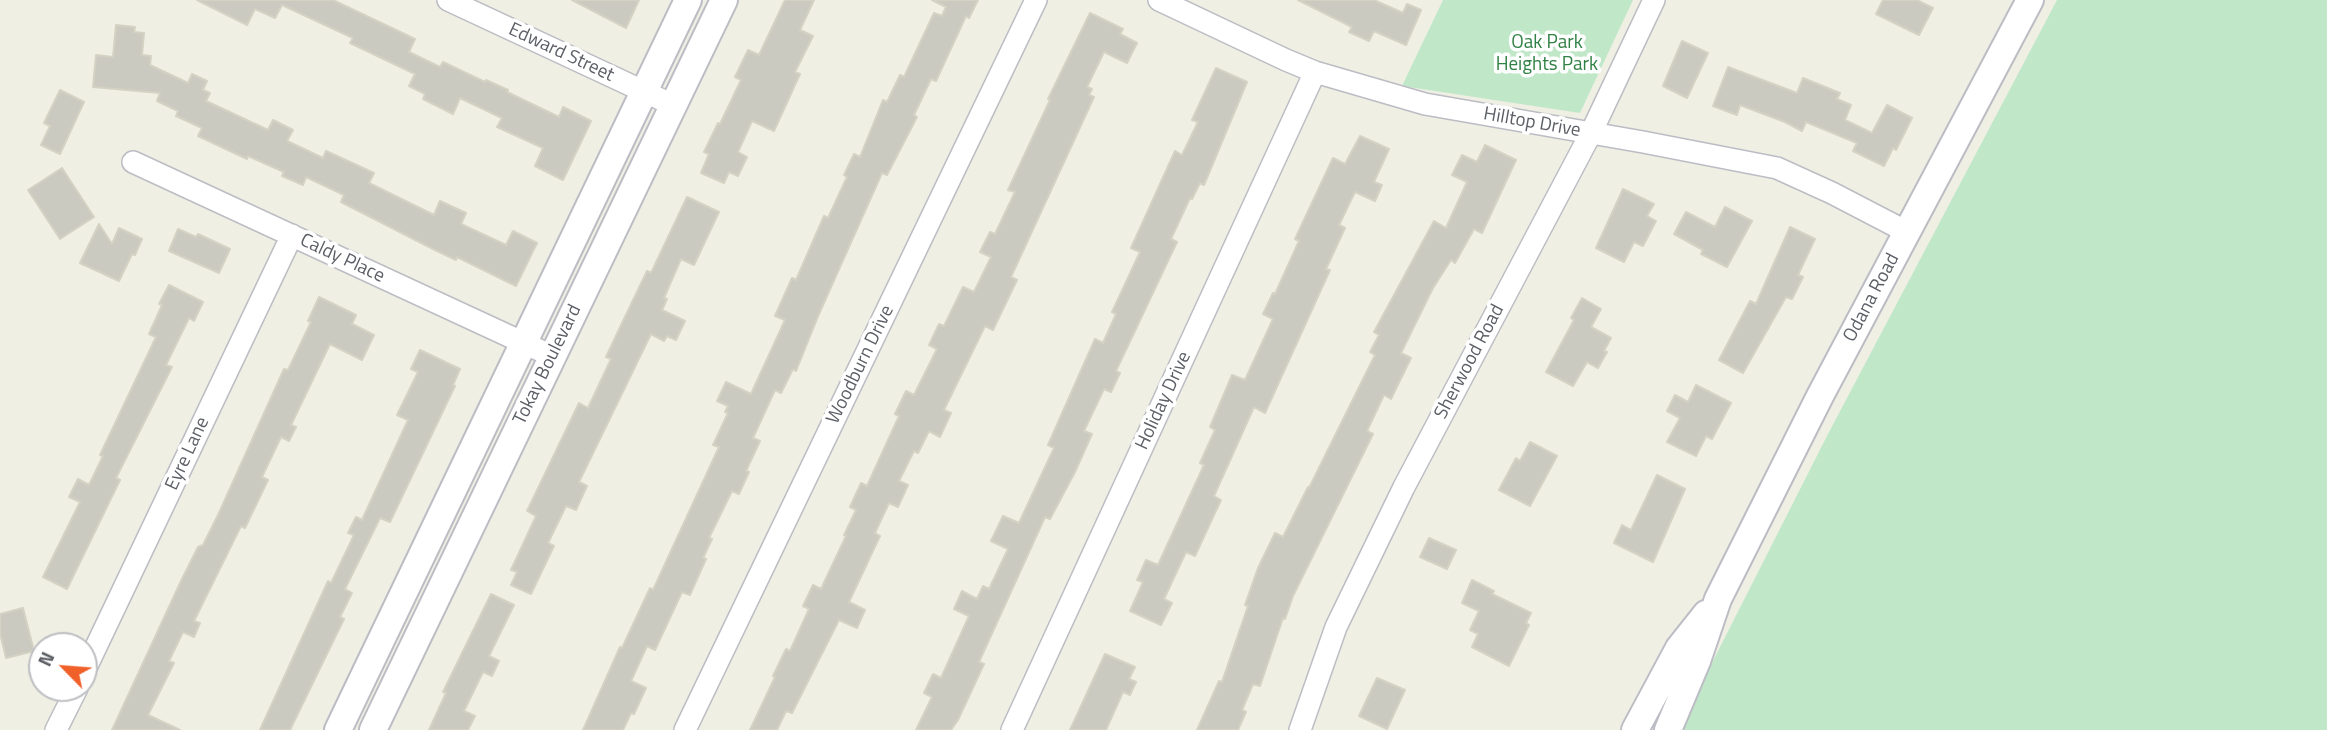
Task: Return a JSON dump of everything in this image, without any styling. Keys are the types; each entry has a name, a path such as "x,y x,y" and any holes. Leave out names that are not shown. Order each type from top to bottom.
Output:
{"street":[{"name":"Edward Street","path":"448,0 673,105"},
{"name":"Tokay Boulevard","path":"338,730 688,0"},
{"name":"Tokay Boulevard","path":"373,730 724,0"},
{"name":"Woodburn Drive","path":"685,730 1036,0"},
{"name":"Hilltop Drive","path":"1159,0 1315,72 1425,104 1777,168 1907,232"},
{"name":"Sherwood Road","path":"1300,730 1336,627 1404,487 1591,133 1654,0"},
{"name":"Odana Road","path":"1668,730 1697,660 1718,599 1820,396 2031,0"},
{"name":"Holiday Drive","path":"1012,730 1315,72"},
{"name":"Caldy Place","path":"133,162 552,356"},
{"name":"Eyre Lane","path":"98,644 292,235"},
{"name":"Odana Road","path":"1635,730 1679,648 1718,599"},
{"path":"55,730 70,702"}],"green space":[{"name":"Oak Park Heights Park","path":"1443,0 1633,0 1580,113 1402,86"},
{"path":"2057,0 2327,0 2327,730 1678,730 1828,434"}],"building":[{"path":"197,0 333,0 415,39 409,52 440,67 443,62 485,82 486,80 559,117 563,107 591,121 563,180 535,166 543,148 497,127 502,118 460,98 453,114 423,99 425,94 409,86 415,74 350,43 353,38 282,5 275,18 255,9 247,25"},
{"path":"572,0 639,0 626,28"},
{"path":"785,0 814,0 800,30 813,36 795,72 800,74 774,131 752,121 738,152 747,157 738,176 729,172 724,183 701,173 709,154 704,152 741,80 735,77 748,50 759,55"},
{"path":"932,0 978,0 969,18 966,16 936,81 931,79 914,115 917,117 887,175 882,173 796,371 793,369 781,393 775,390 753,438 760,441 746,471 749,472 739,494 732,491 709,538 712,539 703,558 706,559 690,595 682,592 655,650 647,646 631,681 646,688 634,714 631,713 623,730 583,730 620,647 622,648 650,588 653,590 719,447 713,445 728,413 725,412 728,406 717,401 726,382 751,394 785,320 775,316 792,278 796,280 824,216 828,218 847,177 844,175 854,154 860,157 883,100 887,102 900,75 904,77 934,13 942,16 946,7"},
{"path":"1298,0 1374,0 1403,13 1407,4 1421,10 1406,45 1374,31 1369,41 1349,32 1352,27"},
{"path":"1883,0 1917,0 1933,8 1919,35 1876,14"},
{"path":"1090,13 1123,29 1120,34 1137,43 1127,63 1104,52 1087,87 1092,89 1089,95 1094,97 1011,277 1017,280 993,330 985,326 944,410 951,413 940,437 929,431 918,453 914,451 899,481 908,485 898,507 889,503 875,533 880,536 849,602 865,610 857,628 839,620 792,713 786,711 777,730 750,730 786,649 790,651 809,609 803,606 813,585 821,589 846,536 844,535 856,510 850,507 861,483 867,486 899,416 895,414 906,391 914,395 937,349 929,345 939,324 944,326 963,287 974,292 991,257 980,252 990,232 995,234 1015,192 1008,190"},
{"path":"116,25 135,27 134,32 144,33 142,55 151,56 150,65 188,83 192,74 207,81 203,90 210,93 206,101 268,130 273,120 293,130 287,141 323,158 326,151 374,173 369,183 434,215 440,201 466,213 461,224 506,245 513,231 537,243 516,286 457,257 456,260 435,250 341,202 344,195 306,177 303,185 282,176 284,172 248,156 247,159 198,136 202,128 176,116 178,111 157,101 160,93 93,87 96,55 113,57"},
{"path":"1682,41 1708,53 1687,98 1663,86"},
{"path":"1728,67 1797,93 1803,78 1840,93 1837,99 1851,105 1845,120 1872,133 1887,105 1912,118 1896,150 1893,148 1884,166 1853,151 1857,143 1806,122 1802,131 1740,105 1737,115 1713,106"},
{"path":"1216,68 1247,82 1204,185 1200,183 1192,199 1190,198 1171,239 1177,242 1116,371 1120,373 1111,392 1104,389 1084,431 1092,434 1050,519 1045,517 979,662 984,664 958,720 951,730 916,730 932,697 924,693 933,674 941,678 969,616 954,609 962,591 977,599 983,586 989,589 1008,549 991,541 1003,516 1019,523 1054,448 1048,445 1095,339 1103,343 1116,314 1112,312 1140,252 1131,248 1175,151 1182,155 1198,122 1192,120"},
{"path":"60,90 84,102 60,154 41,145 50,126 44,123"},
{"path":"1360,136 1389,149 1374,182 1382,185 1375,201 1355,192 1339,225 1345,228 1326,269 1330,270 1265,413 1254,407 1214,496 1221,500 1195,556 1186,552 1164,599 1172,603 1161,625 1130,611 1143,582 1137,580 1146,560 1158,565 1204,465 1200,463 1215,430 1210,427 1232,375 1245,380 1273,319 1263,314 1299,241 1295,239 1333,158 1345,164"},
{"path":"1485,145 1516,160 1482,233 1474,229 1455,263 1451,260 1433,288 1401,353 1411,358 1391,399 1384,395 1367,431 1373,434 1293,596 1285,619 1283,618 1260,686 1253,684 1242,710 1246,712 1238,730 1197,730 1219,681 1222,682 1258,568 1275,533 1283,537 1309,488 1375,355 1370,352 1379,335 1374,332 1434,221 1446,228 1467,182 1452,175 1462,155 1477,162"},
{"path":"62,168 94,217 60,239 28,190"},
{"path":"1623,189 1654,204 1647,216 1656,221 1643,246 1634,242 1624,262 1596,248"},
{"path":"687,197 719,212 694,265 681,259 664,298 667,299 662,310 685,321 676,340 667,336 664,341 651,334 579,482 587,486 576,510 566,506 548,543 554,546 531,594 511,585 517,572 511,570 536,516 527,511 579,403 588,408 611,359 606,357 647,271 651,273"},
{"path":"1725,207 1752,221 1727,267 1701,254 1703,250 1674,234 1686,212 1715,227"},
{"path":"99,224 112,244 119,228 142,239 119,281 80,263"},
{"path":"1790,227 1815,239 1798,275 1803,277 1792,299 1786,297 1743,373 1719,360 1750,301 1756,304"},
{"path":"178,229 196,237 198,234 230,249 219,273 169,251"},
{"path":"169,285 203,302 194,321 189,318 166,365 172,367 116,478 120,480 67,589 43,577 80,502 69,497 78,479 89,485 103,456 100,455 156,337 149,334"},
{"path":"319,297 356,315 352,324 374,335 362,360 330,344 291,425 296,427 289,441 281,437 262,477 268,480 245,528 241,526 194,621 200,623 194,637 183,632 169,661 174,663 148,715 180,730 112,730 181,581 218,515 284,369 288,370 311,322 308,321"},
{"path":"1582,298 1601,309 1591,327 1611,338 1598,368 1587,362 1573,386 1546,372 1574,320 1571,318"},
{"path":"420,350 460,369 453,385 455,386 390,522 380,518 345,589 352,593 340,617 344,619 290,730 260,730 328,581 331,583 354,535 348,533 356,517 362,520 408,420 397,415 418,372 411,369"},
{"path":"1696,385 1731,403 1712,439 1706,436 1696,456 1667,442 1680,418 1667,411 1675,395 1688,402"},
{"path":"1530,442 1557,456 1530,506 1499,490 1516,458 1520,461"},
{"path":"1657,475 1685,489 1653,562 1614,543 1622,525 1631,530"},
{"path":"1429,538 1456,550 1447,569 1420,557"},
{"path":"1472,580 1494,591 1492,594 1531,613 1526,623 1529,625 1509,666 1472,647 1478,634 1470,630 1479,611 1462,603"},
{"path":"491,594 514,605 489,656 499,661 492,676 483,672 464,711 475,716 468,730 429,730 446,693 443,692"},
{"path":"23,608 29,632 28,652 6,658 0,633 0,614"},
{"path":"1105,654 1135,667 1129,679 1136,682 1130,695 1123,692 1106,730 1070,730"},
{"path":"1377,678 1405,690 1387,729 1359,716"}]}
